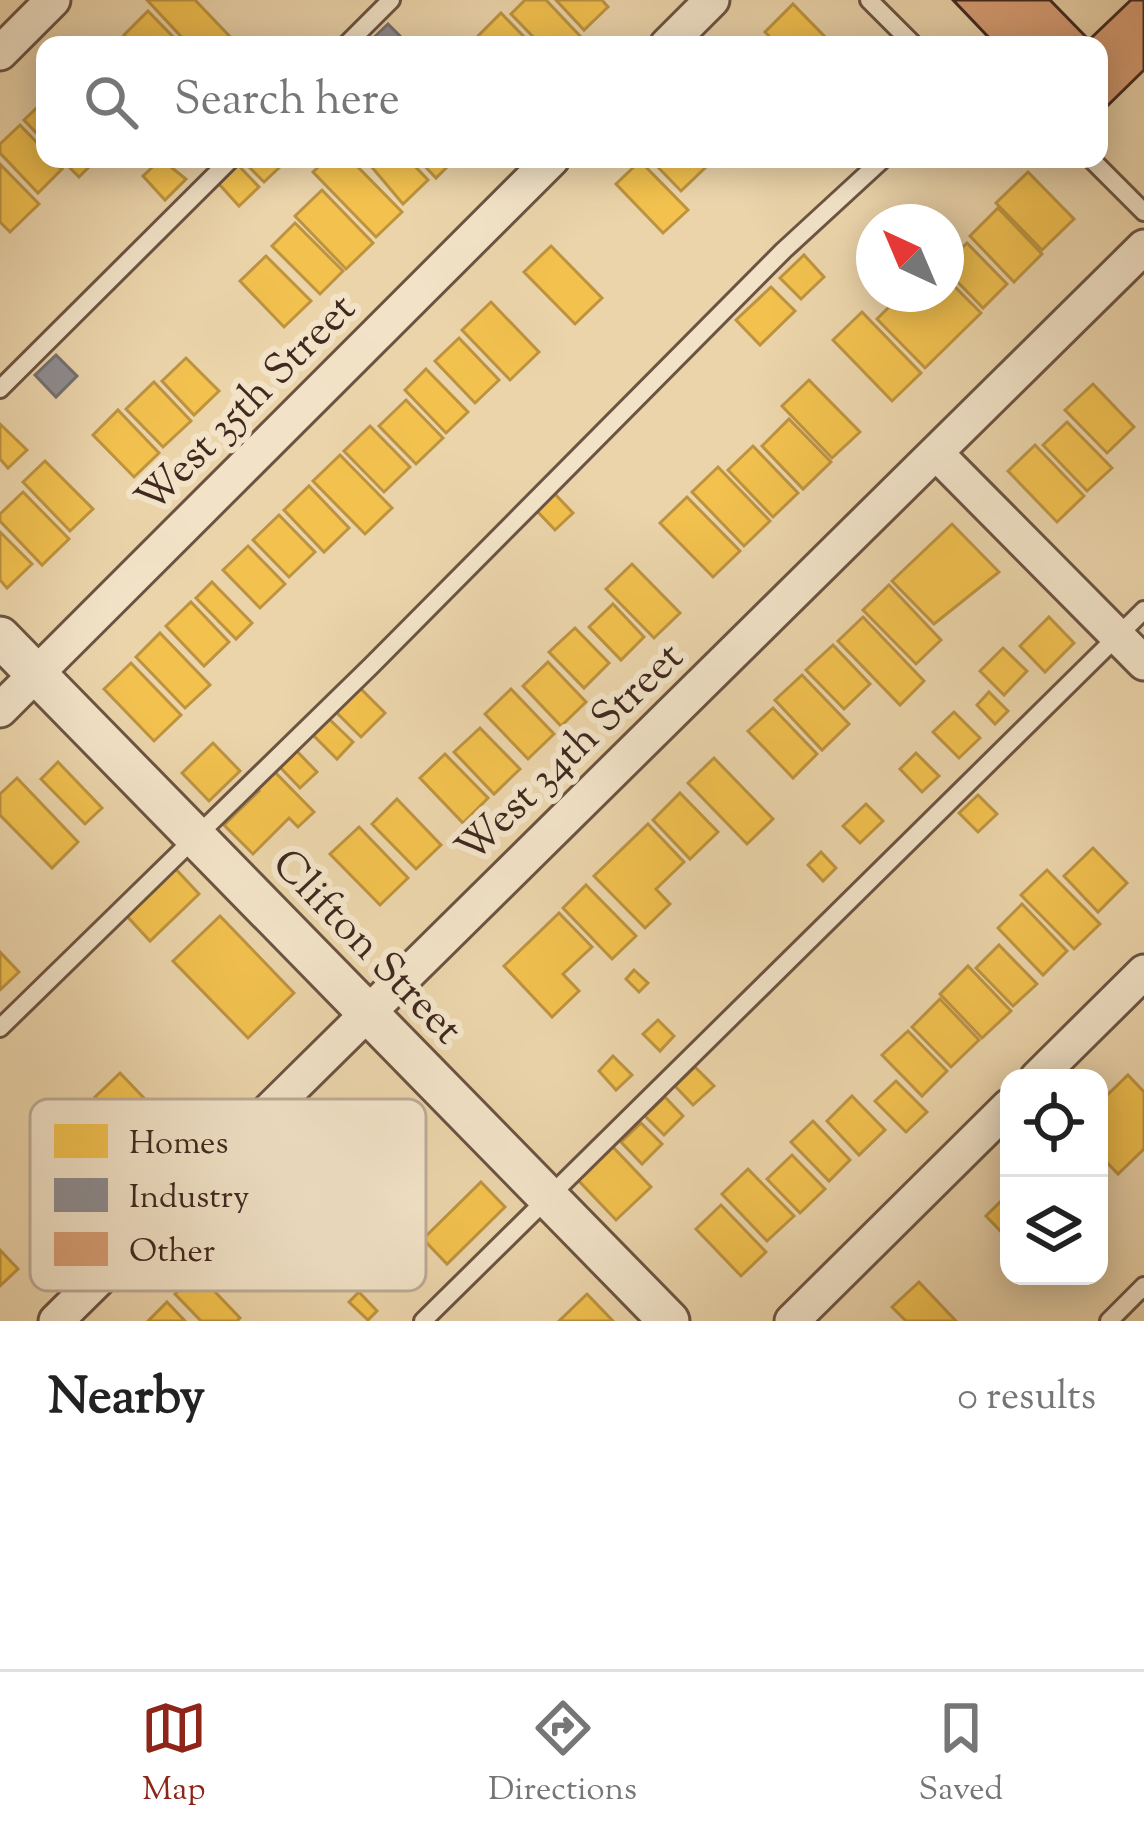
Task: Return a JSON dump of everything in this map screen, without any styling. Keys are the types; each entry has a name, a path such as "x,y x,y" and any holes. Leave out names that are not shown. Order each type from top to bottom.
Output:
{"street":[{"path":"0,53 53,0"},
{"path":"674,36 702,3"},
{"name":"West 35th Street","path":"0,710 543,168"},
{"name":"West 34th Street","path":"279,1099 1144,247"},
{"path":"936,453 1144,664"},
{"name":"Clifton Street","path":"0,637 669,1321"},
{"path":"1046,1069 1144,972"},
{"path":"792,1321 1000,1115"},
{"name":"West 34th Street","path":"56,1321 86,1291"}],"lane":[{"path":"355,36 392,0"},
{"path":"869,0 905,36"},
{"path":"0,388 222,168"},
{"path":"0,1028 371,666 783,251 873,168"},
{"path":"1100,168 1144,212"},
{"path":"423,1321 1144,610"},
{"path":"1109,1321 1144,1286"}],"building: Homes":[{"path":"147,0 195,0 229,36 181,36"},
{"path":"525,0 546,0 580,36 532,36 511,14"},
{"path":"556,0 602,0 608,7 584,30"},
{"path":"793,4 824,36 769,36 765,32"},
{"path":"148,11 172,36 125,36"},
{"path":"501,13 523,36 478,36"},
{"path":"36,109 36,133 24,120"},
{"path":"20,125 36,142 36,168 62,169 38,193 0,153 0,144"},
{"path":"0,164 39,204 10,232 0,222"},
{"path":"151,168 172,168 186,179 165,200 143,176"},
{"path":"241,168 259,187 239,206 219,184"},
{"path":"250,168 279,168 264,182"},
{"path":"317,168 359,168 402,212 376,237 313,172"},
{"path":"373,168 417,168 428,180 403,204"},
{"path":"427,168 446,168 436,178"},
{"path":"633,168 647,168 688,210 663,233 616,184"},
{"path":"659,168 705,168 681,191"},
{"path":"1028,172 1074,219 1042,250 996,203"},
{"path":"322,190 373,243 346,269 295,216"},
{"path":"998,208 1042,254 1014,282 970,236"},
{"path":"295,223 343,271 320,294 272,246"},
{"path":"967,243 1007,284 983,308 964,288"},
{"path":"551,246 602,298 575,324 524,272"},
{"path":"804,255 824,277 801,299 780,278"},
{"path":"266,256 311,301 284,327 240,281"},
{"path":"771,287 795,311 760,345 736,320"},
{"path":"964,296 981,313 925,368 877,319 884,312 964,312"},
{"path":"491,302 539,352 510,380 462,330"},
{"path":"862,312 921,373 892,401 833,340"},
{"path":"459,338 499,380 475,403 435,361"},
{"path":"186,358 219,391 194,415 162,381"},
{"path":"426,369 468,412 446,433 405,390"},
{"path":"809,380 860,432 832,458 782,406"},
{"path":"154,382 191,421 163,447 126,409"},
{"path":"1093,384 1134,427 1107,453 1065,410"},
{"path":"406,400 443,438 416,464 379,426"},
{"path":"118,410 159,453 134,477 93,435"},
{"path":"789,419 831,462 803,489 762,446"},
{"path":"1067,422 1112,468 1087,491 1043,445"},
{"path":"0,424 27,450 8,468 0,459"},
{"path":"370,426 410,467 384,492 344,451"},
{"path":"1035,445 1084,496 1057,522 1008,471"},
{"path":"753,446 798,493 773,517 728,470"},
{"path":"340,455 392,508 365,534 313,481"},
{"path":"45,461 93,509 70,531 23,482"},
{"path":"718,467 770,521 744,546 692,492"},
{"path":"309,486 349,528 324,552 284,510"},
{"path":"23,492 69,539 42,565 0,521 0,514"},
{"path":"554,493 573,513 555,530 536,510"},
{"path":"687,497 740,551 713,577 660,523"},
{"path":"279,515 315,552 289,577 253,540"},
{"path":"952,524 999,572 934,624 892,581"},
{"path":"0,532 32,564 7,588 0,580"},
{"path":"248,546 285,584 260,608 223,570"},
{"path":"632,564 680,613 654,638 606,589"},
{"path":"212,582 252,623 236,639 196,598"},
{"path":"889,585 941,640 916,664 863,610"},
{"path":"191,602 229,642 204,666 166,626"},
{"path":"613,604 644,637 621,660 589,627"},
{"path":"863,617 924,681 900,705 838,641"},
{"path":"1049,617 1074,643 1045,672 1020,646"},
{"path":"575,628 609,663 584,688 549,652"},
{"path":"160,633 210,685 185,708 136,657"},
{"path":"833,645 870,684 844,709 806,670"},
{"path":"1003,648 1027,671 1004,695 980,671"},
{"path":"548,662 586,702 561,726 523,686"},
{"path":"131,663 181,715 154,741 104,689"},
{"path":"802,675 849,724 822,750 775,700"},
{"path":"360,688 385,713 361,737 336,712"},
{"path":"511,689 554,734 528,759 485,714"},
{"path":"989,692 1008,711 995,724 977,705"},
{"path":"773,708 817,754 793,778 748,731"},
{"path":"954,712 980,738 959,758 933,732"},
{"path":"327,717 353,742 337,759 311,733"},
{"path":"480,728 520,769 494,794 454,752"},
{"path":"213,743 240,771 209,801 182,773"},
{"path":"291,745 317,772 300,788 274,761"},
{"path":"916,753 939,776 922,792 900,769"},
{"path":"445,754 488,798 463,823 420,778"},
{"path":"714,758 773,819 747,844 688,783"},
{"path":"58,762 102,808 85,824 41,779"},
{"path":"270,767 314,812 298,827 289,818 253,854 224,825 259,791 253,785"},
{"path":"17,778 78,842 52,868 0,815 0,794"},
{"path":"680,793 718,832 690,859 653,820"},
{"path":"978,795 997,814 978,832 959,813"},
{"path":"397,799 441,845 416,869 372,824"},
{"path":"866,804 883,821 860,843 843,826"},
{"path":"648,824 684,862 656,889 670,904 645,928 594,876"},
{"path":"359,827 408,878 380,905 330,854"},
{"path":"1093,848 1127,883 1098,912 1064,876"},
{"path":"821,852 836,868 823,881 808,865"},
{"path":"172,865 199,894 150,941 123,912"},
{"path":"1047,870 1100,924 1074,949 1021,895"},
{"path":"586,885 636,936 612,959 563,908"},
{"path":"1022,904 1067,951 1043,975 998,928"},
{"path":"559,913 592,947 563,974 579,991 552,1017 504,966"},
{"path":"220,916 294,993 248,1038 173,961"},
{"path":"999,945 1037,984 1013,1006 976,968"},
{"path":"0,952 19,972 0,990"},
{"path":"968,966 1011,1011 982,1038 940,994"},
{"path":"634,970 648,983 639,992 626,979"},
{"path":"940,999 979,1040 951,1067 912,1027"},
{"path":"658,1020 674,1036 660,1051 643,1034"},
{"path":"908,1031 947,1071 922,1096 882,1055"},
{"path":"613,1056 632,1075 616,1090 599,1071"},
{"path":"695,1067 714,1086 693,1105 675,1086"},
{"path":"120,1073 145,1099 97,1099"},
{"path":"1128,1075 1144,1092 1144,1149 1118,1174 1108,1163 1108,1094"},
{"path":"896,1081 927,1112 906,1132 875,1101"},
{"path":"852,1096 885,1130 859,1155 827,1121"},
{"path":"665,1097 683,1116 664,1135 645,1116"},
{"path":"813,1121 850,1160 829,1181 791,1142"},
{"path":"641,1123 662,1144 642,1164 621,1142"},
{"path":"612,1146 651,1187 616,1220 577,1179"},
{"path":"792,1155 825,1189 800,1213 767,1179"},
{"path":"748,1169 794,1216 767,1241 722,1194"},
{"path":"481,1182 505,1207 447,1264 426,1242 426,1236"},
{"path":"1000,1202 1000,1231 986,1216"},
{"path":"721,1205 766,1252 741,1276 696,1229"},
{"path":"0,1250 18,1269 0,1286"},
{"path":"919,1282 956,1321 906,1321 892,1307"},
{"path":"214,1291 240,1318 201,1321 175,1294"},
{"path":"359,1292 377,1311 368,1320 349,1302"},
{"path":"587,1294 613,1321 559,1321"},
{"path":"167,1302 185,1321 148,1321"}],"building: Industry":[{"path":"388,24 400,36 375,36"},
{"path":"56,355 77,376 56,397 35,375"}],"building: Other":[{"path":"953,0 1050,0 1085,36 987,36"},
{"path":"1131,0 1144,0 1144,70 1108,105 1108,36 1093,36"}]}
